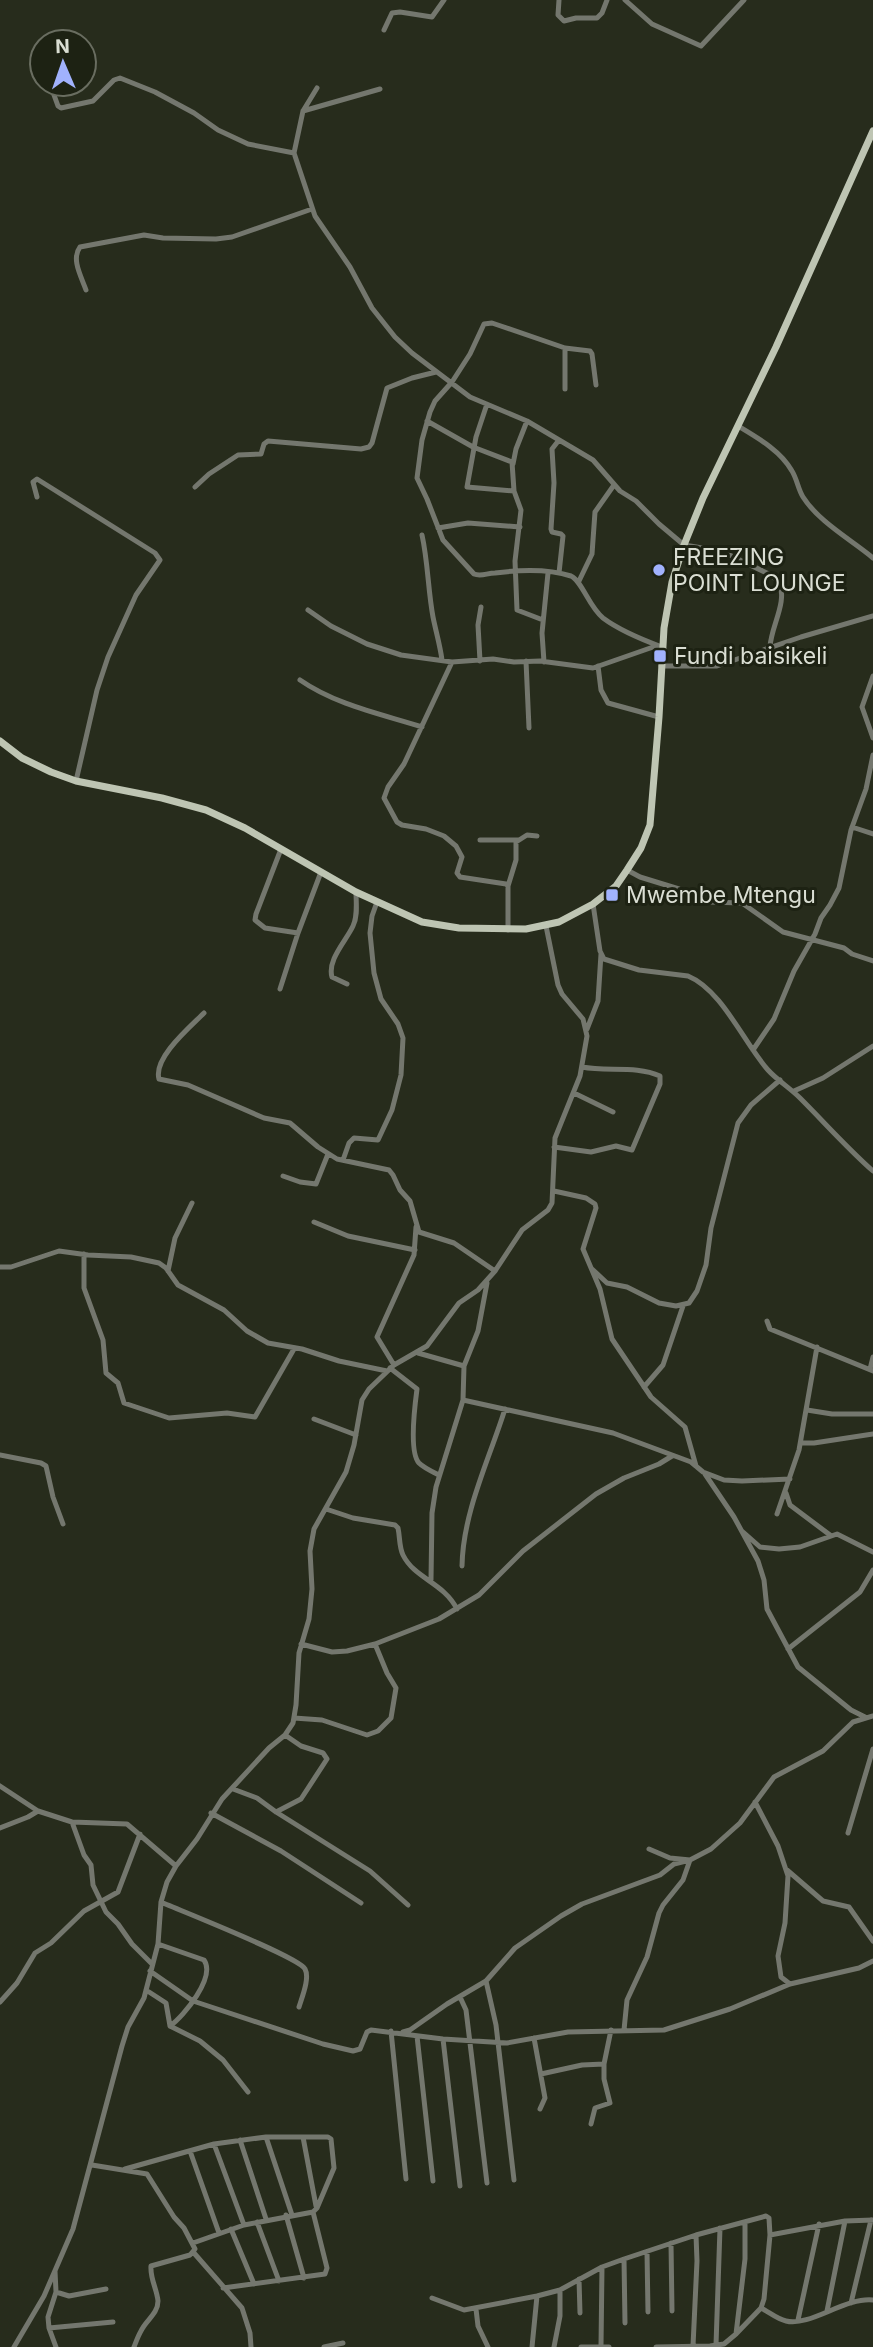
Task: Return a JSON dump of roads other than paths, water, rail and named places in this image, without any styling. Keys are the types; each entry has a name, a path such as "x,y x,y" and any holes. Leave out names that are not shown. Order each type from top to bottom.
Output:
{"main road":[{"path":"0,741 22,758 76,781 201,808 224,818 356,892 422,922 441,927 508,930 546,926 568,919 593,904 616,886 641,848 650,825 659,717 659,646 672,582 684,545 873,131"}],"street":[{"path":"384,30 392,13 432,17 444,0"},
{"path":"559,0 558,15 564,21 597,18 607,0"},
{"path":"625,0 652,24 701,46 744,0"},
{"path":"98,96 114,80 120,78 155,92 194,113 218,130 248,144 294,153"},
{"path":"317,88 303,111 294,153 312,209 350,267 372,308 395,337 470,397 527,421 593,460 614,485 636,501 684,545 720,551 771,575 779,582 782,596 770,647"},
{"path":"303,111 380,89"},
{"path":"55,98 61,108 96,98"},
{"path":"86,290 76,264 76,254 80,247 144,235 163,238 232,237 312,209"},
{"path":"596,385 591,352 565,348 497,324 484,324 470,355 435,401 427,421 416,481 428,499 443,540 477,576 515,572 559,573 579,581 587,600 603,617 659,646"},
{"path":"565,348 565,389"},
{"path":"195,487 238,455 261,453 268,441 360,449 369,447 387,388 436,372"},
{"path":"488,404 473,447 468,487 514,491"},
{"path":"427,421 473,447 513,464"},
{"path":"527,421 513,464 514,491 521,510 515,572 517,610 543,620"},
{"path":"738,426 762,440 782,458 791,468 803,496 816,511 827,523 873,558"},
{"path":"559,440 552,449 554,484 551,530 561,534 563,538 559,573"},
{"path":"37,497 33,482 37,479 139,542 160,560 136,595 108,657 97,690 76,781"},
{"path":"579,581 592,554 595,512 614,485"},
{"path":"438,528 468,523 520,527"},
{"path":"422,535 442,660"},
{"path":"544,662 543,620 548,573"},
{"path":"480,661 478,625 481,607"},
{"path":"308,610 331,626 368,644 401,655 452,662 544,662 582,668 598,666 659,646"},
{"path":"661,666 718,666 770,647 873,616"},
{"path":"452,662 404,764 384,797 397,822 426,829 449,839 462,856 457,873 460,877 504,883 508,886"},
{"path":"526,662 529,728"},
{"path":"598,666 601,690 608,703 659,717"},
{"path":"873,676 862,707 873,738"},
{"path":"300,680 315,691 339,701 422,727"},
{"path":"753,1050 774,1019 794,971 839,888 852,827 866,789 873,755"},
{"path":"852,827 873,834"},
{"path":"480,840 518,840 527,835 537,836"},
{"path":"508,930 508,886 516,860 518,840"},
{"path":"281,849 256,920 265,928 298,933"},
{"path":"627,870 655,883 679,889 689,898 709,902 742,903 778,930 844,948 852,954 873,961"},
{"path":"280,989 321,872"},
{"path":"346,984 332,978 330,972 342,942 354,923 356,892"},
{"path":"343,1160 349,1143 354,1138 377,1140 390,1116 401,1075 402,1035 398,1024 380,999 374,973 370,933 377,902"},
{"path":"15,2347 44,2296 73,2229 125,2036 146,1990 158,1944 161,1902 167,1882 197,1839 211,1813 264,1753 285,1735 294,1718 301,1644 312,1598 311,1544 315,1525 346,1472 362,1401 390,1368 427,1346 459,1303 488,1280 522,1230 548,1210 552,1203 557,1130 574,1093 582,1067 587,1031 597,1002 600,954 593,904"},
{"path":"546,926 558,985 562,994 583,1019 587,1031"},
{"path":"600,954 606,960 639,970 695,979 719,1002 769,1072 793,1091 837,1139 873,1171"},
{"path":"204,1013 177,1038 167,1053 158,1077 188,1085 264,1118 290,1123 328,1154 343,1160 385,1168 392,1172 399,1189 412,1205 416,1227 415,1250 377,1334 377,1341 390,1368 417,1389 413,1410 416,1458 419,1464 439,1475"},
{"path":"793,1091 823,1078 873,1046"},
{"path":"554,1147 591,1152 616,1146 632,1150 660,1084 660,1076 645,1071 603,1071 582,1067"},
{"path":"592,1269 609,1284 627,1287 659,1303 683,1306 688,1303 697,1291 706,1265 711,1228 738,1123 751,1105 780,1080"},
{"path":"574,1093 613,1112"},
{"path":"283,1176 316,1184 328,1154"},
{"path":"554,1191 586,1198 595,1204 583,1247 600,1289 612,1339 655,1401 684,1427 696,1466"},
{"path":"168,1271 176,1238 192,1203"},
{"path":"314,1222 348,1236 415,1250"},
{"path":"416,1227 423,1234 462,1247 495,1271"},
{"path":"0,1267 10,1267 54,1251 131,1257 159,1263 178,1285 224,1310 262,1341 390,1368"},
{"path":"84,1254 84,1288 103,1340 106,1373 117,1381 122,1400 129,1406 169,1418 227,1413 254,1417 294,1349"},
{"path":"430,1580 432,1513 439,1475 463,1400 464,1366 478,1331 488,1280"},
{"path":"644,1387 663,1365 683,1306"},
{"path":"768,1321 769,1328 871,1370 873,1357"},
{"path":"777,1514 800,1443 817,1348"},
{"path":"418,1353 464,1366"},
{"path":"463,1400 613,1433 696,1466 723,1500 741,1530 762,1574 767,1609 804,1674 851,1710 869,1717"},
{"path":"462,1566 467,1522 505,1409"},
{"path":"807,1410 832,1414 873,1414"},
{"path":"314,1419 356,1435"},
{"path":"800,1443 873,1434"},
{"path":"0,1455 46,1466 52,1497 63,1524"},
{"path":"301,1644 341,1652 375,1644 432,1622 479,1595 523,1551 596,1494 672,1456"},
{"path":"703,1472 730,1481 790,1479"},
{"path":"786,1492 790,1505 830,1535"},
{"path":"326,1509 353,1518 395,1525 404,1556 413,1569 448,1594 457,1609"},
{"path":"741,1530 760,1546 779,1549 800,1547 830,1535 839,1535 873,1552"},
{"path":"788,1649 860,1592 873,1570"},
{"path":"294,1718 322,1720 367,1735 384,1726 391,1718 396,1688 375,1644"},
{"path":"401,2033 410,2030 486,1980 515,1948 561,1916 582,1904 660,1875 725,1838 740,1823 774,1777 817,1755 853,1723 869,1717"},
{"path":"276,1812 302,1798 327,1759 323,1753 301,1746 285,1735"},
{"path":"848,1833 873,1749"},
{"path":"0,1786 38,1811 72,1822 122,1823 140,1834 156,1852 176,1866"},
{"path":"233,1789 249,1793 370,1871 408,1905"},
{"path":"755,1802 776,1840 789,1879 778,1963 780,1975 790,1984"},
{"path":"0,1828 28,1818 38,1811"},
{"path":"211,1813 281,1851 361,1903"},
{"path":"72,1822 84,1855 91,1865 93,1885 106,1912 152,1964"},
{"path":"0,2003 36,1954 51,1943 83,1910 121,1888 140,1834"},
{"path":"649,1849 670,1858 690,1860"},
{"path":"624,2030 627,2000 647,1957 659,1913 681,1884 690,1860"},
{"path":"787,1870 824,1901 849,1907 873,1941"},
{"path":"161,1902 302,1966 307,1975 299,2007"},
{"path":"158,1944 207,1963 206,1976 186,2014 170,2026"},
{"path":"150,1971 192,2001 323,2044 353,2051 360,2049 367,2032 371,2030 443,2039 497,2042 568,2032 668,2029 790,1984 859,1968 873,1961"},
{"path":"486,1980 497,2042 514,2180"},
{"path":"146,1990 166,2003 170,2026"},
{"path":"460,1997 466,2010 487,2183"},
{"path":"170,2026 200,2041 223,2060 248,2092"},
{"path":"591,2124 595,2108 610,2103 604,2078 604,2063 611,2030"},
{"path":"391,2031 406,2179"},
{"path":"417,2036 433,2181"},
{"path":"534,2038 545,2099 540,2109"},
{"path":"443,2039 460,2186"},
{"path":"541,2074 604,2063"},
{"path":"125,2169 214,2144 265,2137 328,2137 331,2139 334,2168 315,2210"},
{"path":"265,2137 289,2215 304,2278"},
{"path":"223,2288 304,2278 322,2275 327,2271 303,2137"},
{"path":"240,2140 266,2220"},
{"path":"214,2144 244,2225"},
{"path":"190,2151 219,2233"},
{"path":"92,2165 147,2174 193,2243 194,2253 242,2308 250,2333 251,2347"},
{"path":"193,2243 244,2225 315,2210"},
{"path":"432,2298 461,2310 537,2296 560,2290 602,2267 624,2259 696,2235 768,2216 770,2235 765,2295 761,2308 727,2342 712,2346 656,2347"},
{"path":"770,2235 820,2224 872,2220 850,2303"},
{"path":"827,2311 845,2221"},
{"path":"257,2222 279,2281"},
{"path":"736,2334 745,2259 745,2222"},
{"path":"798,2320 820,2224"},
{"path":"712,2346 720,2228"},
{"path":"231,2229 254,2284"},
{"path":"693,2346 697,2287 696,2235"},
{"path":"671,2243 672,2311"},
{"path":"647,2252 648,2312"},
{"path":"134,2347 141,2329 151,2319 158,2305 151,2266 194,2253"},
{"path":"624,2259 625,2323"},
{"path":"601,2346 602,2267"},
{"path":"55,2271 57,2292 49,2311 49,2328 56,2347"},
{"path":"579,2279 580,2313"},
{"path":"57,2292 69,2296 106,2288"},
{"path":"554,2347 560,2316 560,2290"},
{"path":"532,2347 537,2296"},
{"path":"761,2308 785,2321 798,2320 861,2300 873,2300"},
{"path":"476,2309 478,2326 488,2347"},
{"path":"49,2328 113,2322"},
{"path":"324,2347 343,2343"},
{"path":"581,2347 609,2347"}],"place":[{"name":"FREEZING POINT LOUNGE","path":"659,570"},
{"name":"Fundi baisikeli","path":"660,656"},
{"name":"Mwembe Mtengu","path":"612,895"}]}
